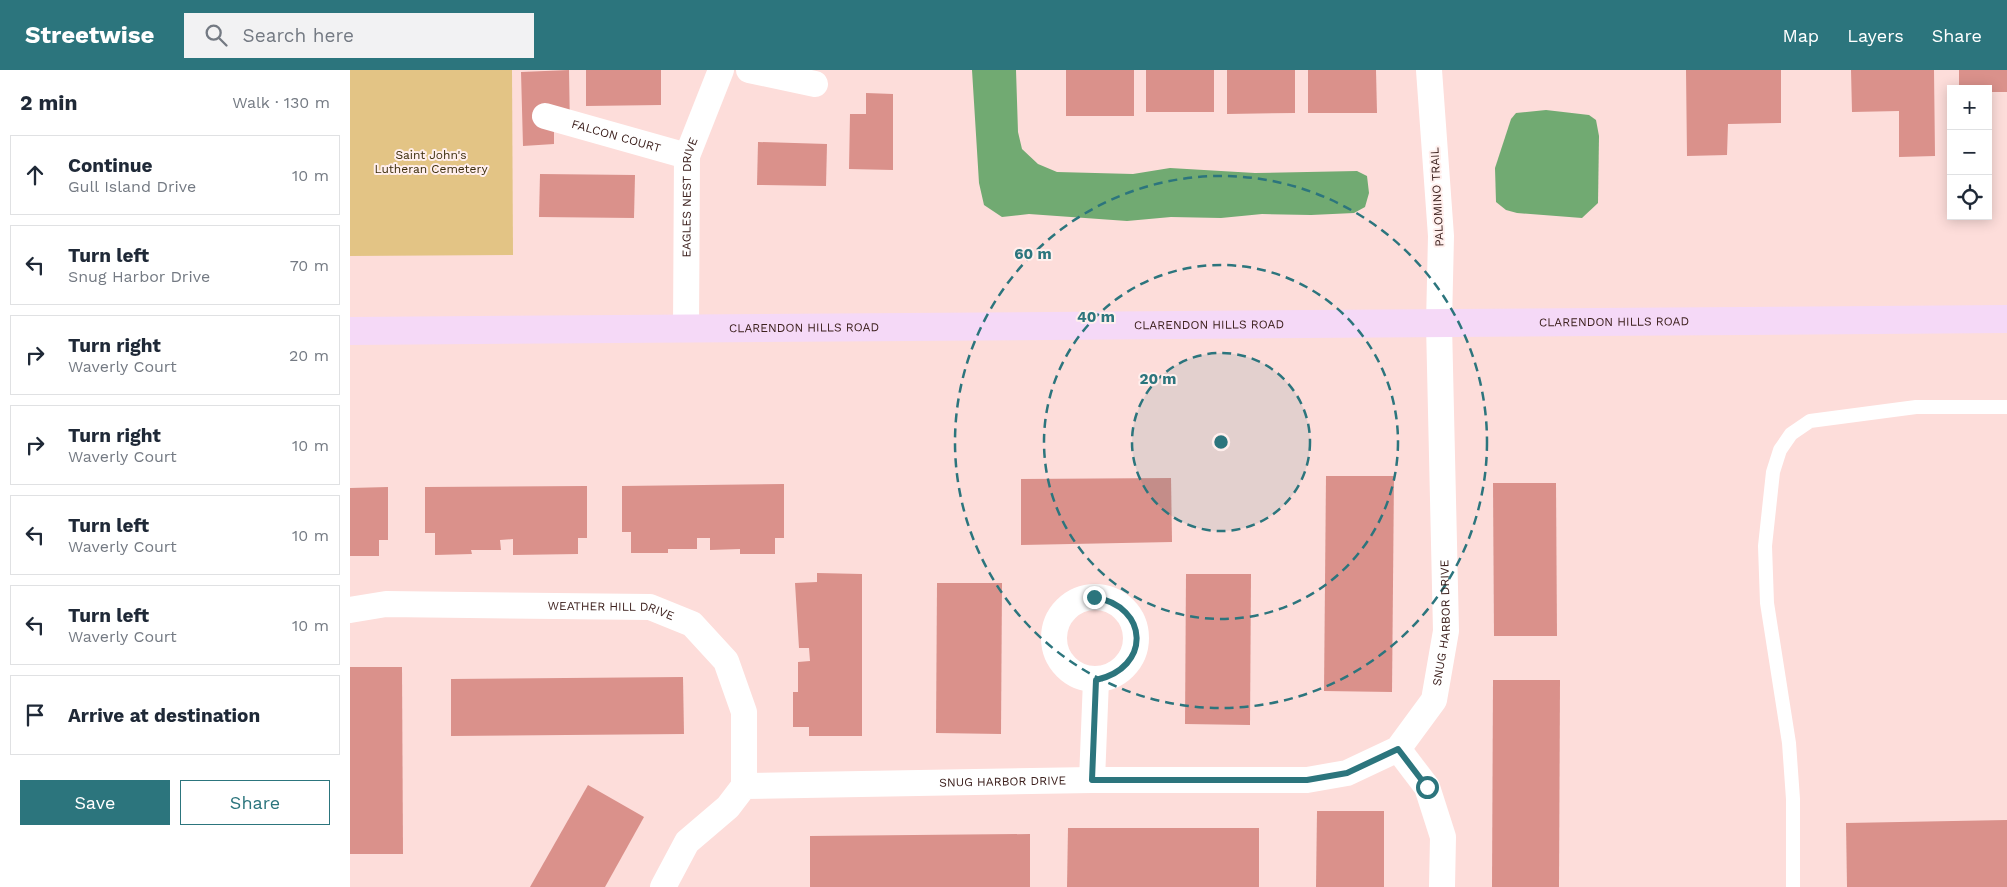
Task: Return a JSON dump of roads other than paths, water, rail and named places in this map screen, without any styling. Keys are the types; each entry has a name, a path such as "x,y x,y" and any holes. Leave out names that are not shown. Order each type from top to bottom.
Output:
{"street":[{"name":"EAGLES NEST DRIVE","path":"686,329 687,156 720,70"},
{"path":"748,70 815,84"},
{"name":"PALOMINO TRAIL","path":"1429,70 1441,236 1439,324"},
{"name":"FALCON COURT","path":"545,116 687,156"},
{"name":"CLARENDON HILLS ROAD","path":"350,331 2007,319"},
{"name":"SNUG HARBOR DRIVE","path":"744,786 1092,780 1307,780 1347,773 1398,749 1434,700 1446,631 1439,324"},
{"name":"WEATHER HILL DRIVE","path":"350,610 386,604 603,605 650,607 692,624 726,661 744,712 744,786"},
{"path":"1092,780 1096,680"},
{"path":"1398,749 1427,787 1443,837 1442,887"},
{"path":"663,887 688,842 728,807 744,786"}],"lane":[{"path":"1793,887 1789,743 1767,603 1765,546 1773,472 1780,450 1790,434 1810,421 1916,407 2007,408"}],"park label":[{"name":"Saint John's Lutheran Cemetery","path":"431,162"}]}
